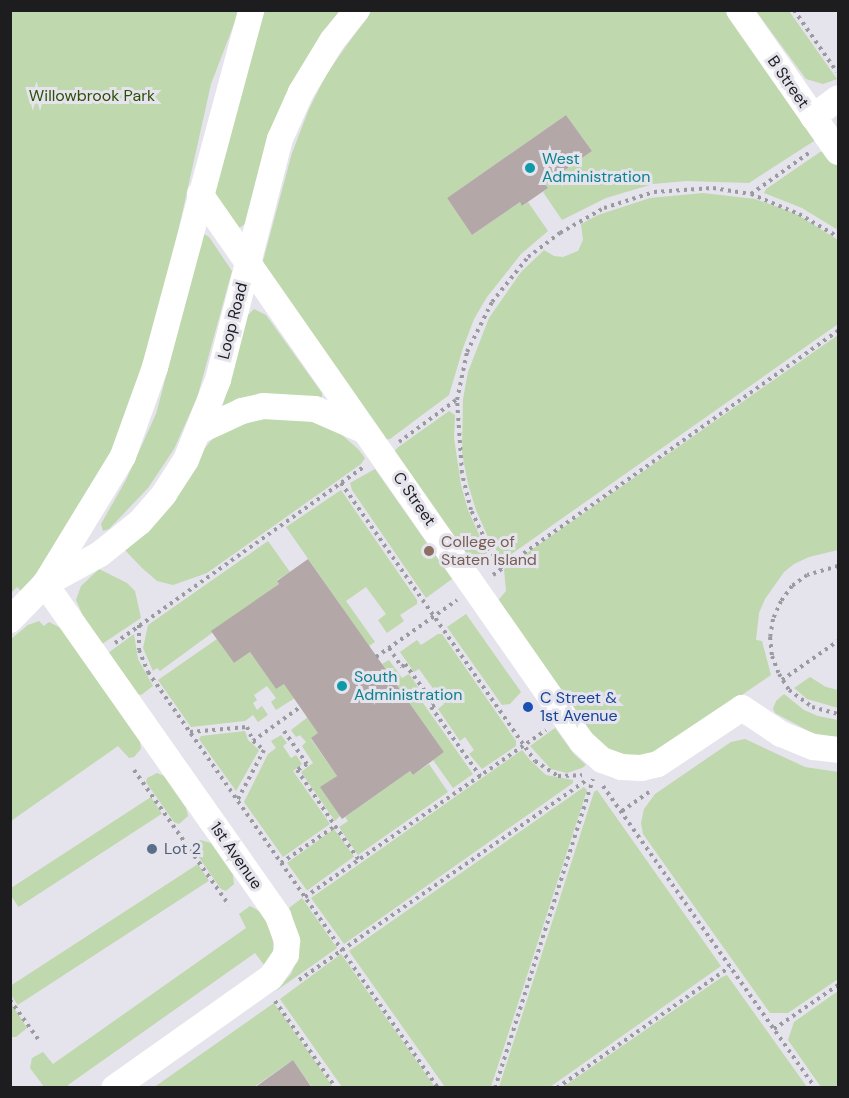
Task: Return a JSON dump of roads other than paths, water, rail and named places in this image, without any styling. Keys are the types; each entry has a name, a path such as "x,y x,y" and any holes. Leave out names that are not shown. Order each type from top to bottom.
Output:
{"street":[{"name":"Loop Road","path":"10,621 45,584 123,456 155,367 251,10"},
{"name":"Loop Road","path":"45,584 100,554 140,522 175,477 199,431 218,380 280,139 301,92 332,41 357,10"},
{"name":"B Street","path":"739,10 838,152"},
{"path":"813,117 838,98"},
{"name":"C Street","path":"200,194 249,261 582,742 603,760 621,767 641,768 658,764 742,708 781,734 814,747 838,750"},
{"path":"199,431 242,411 262,406 290,406 315,409 366,432"},
{"name":"1st Avenue","path":"45,584 279,916 287,941 286,955 271,977 114,1088"}],"place":[{"name":"West Administration","path":"530,168"},
{"name":"College of Staten Island","path":"429,551"},
{"name":"South Administration","path":"342,686"},
{"name":"C Street & 1st Avenue","path":"528,707"},
{"name":"Lot 2","path":"152,849"}],"park label":[{"name":"Willowbrook Park","path":"92,96"}]}
